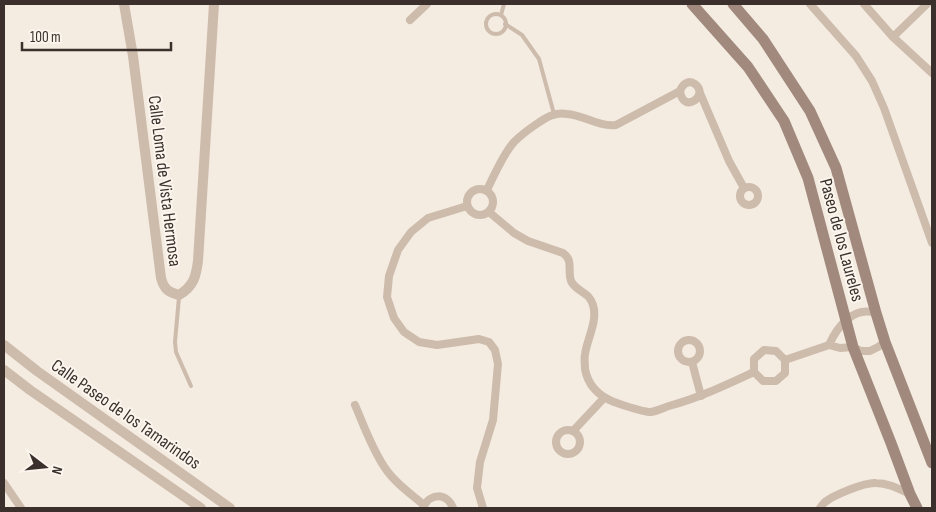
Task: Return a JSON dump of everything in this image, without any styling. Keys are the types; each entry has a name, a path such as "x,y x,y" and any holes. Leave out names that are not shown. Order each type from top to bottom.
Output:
{"main road":[{"name":"Paseo de los Laureles","path":"692,4 748,67 784,121 808,178 853,347 917,508"},
{"name":"Paseo de los Laureles","path":"733,4 763,40 810,111 836,168 885,342 932,463"}],"street":[{"name":"Calle Loma de Vista Hermosa","path":"124,4 133,56 161,278 163,286 167,290 179,295 187,290 193,282 198,260 214,4"},
{"path":"410,20 427,4"},
{"path":"810,4 856,56 872,81 884,108 932,243"},
{"path":"864,4 893,37 932,73"},
{"path":"893,37 927,4"},
{"path":"700,93 695,101 691,102 683,100 680,96 681,87 684,84 688,82 697,85 729,161 744,188"},
{"path":"487,190 512,144 527,130 554,114 567,114 600,124 616,125 680,91"},
{"path":"479,188 487,190 493,196 494,205 490,212 481,216 473,213 467,206 467,198 472,191 479,188"},
{"path":"467,206 428,218 411,232 398,250 389,276 387,297 394,318 404,332 419,342 437,345 479,339 488,342 495,350 498,364 493,420 480,462 477,488 483,508"},
{"path":"490,212 514,233 528,241 568,256 571,281 577,289 591,299 594,309 593,321 584,355 586,371 592,387 604,398 650,412 701,396 754,372"},
{"path":"829,345 835,332 853,315 868,311 876,313"},
{"path":"785,360 829,345 870,351 885,342"},
{"name":"Calle Paseo de los Tamarindos","path":"5,348 230,508"},
{"path":"764,350 776,350 785,360 785,373 776,382 763,381 754,372 754,359 764,350"},
{"path":"692,362 701,396"},
{"name":"Calle Paseo de los Tamarindos","path":"4,370 201,508"},
{"path":"573,431 604,398"},
{"path":"355,405 385,469 396,481 423,507 430,498 440,496 449,500 453,508"},
{"path":"820,508 825,502 842,493 858,486 876,482 892,486 910,494"},
{"path":"4,483 21,508"}],"lane":[{"path":"501,15 491,15 488,18 486,23 490,32 500,32 504,29 504,19 501,15 504,4"},
{"path":"505,24 522,35 539,59 554,114"},
{"path":"179,295 175,342 176,352 190,386"}]}
